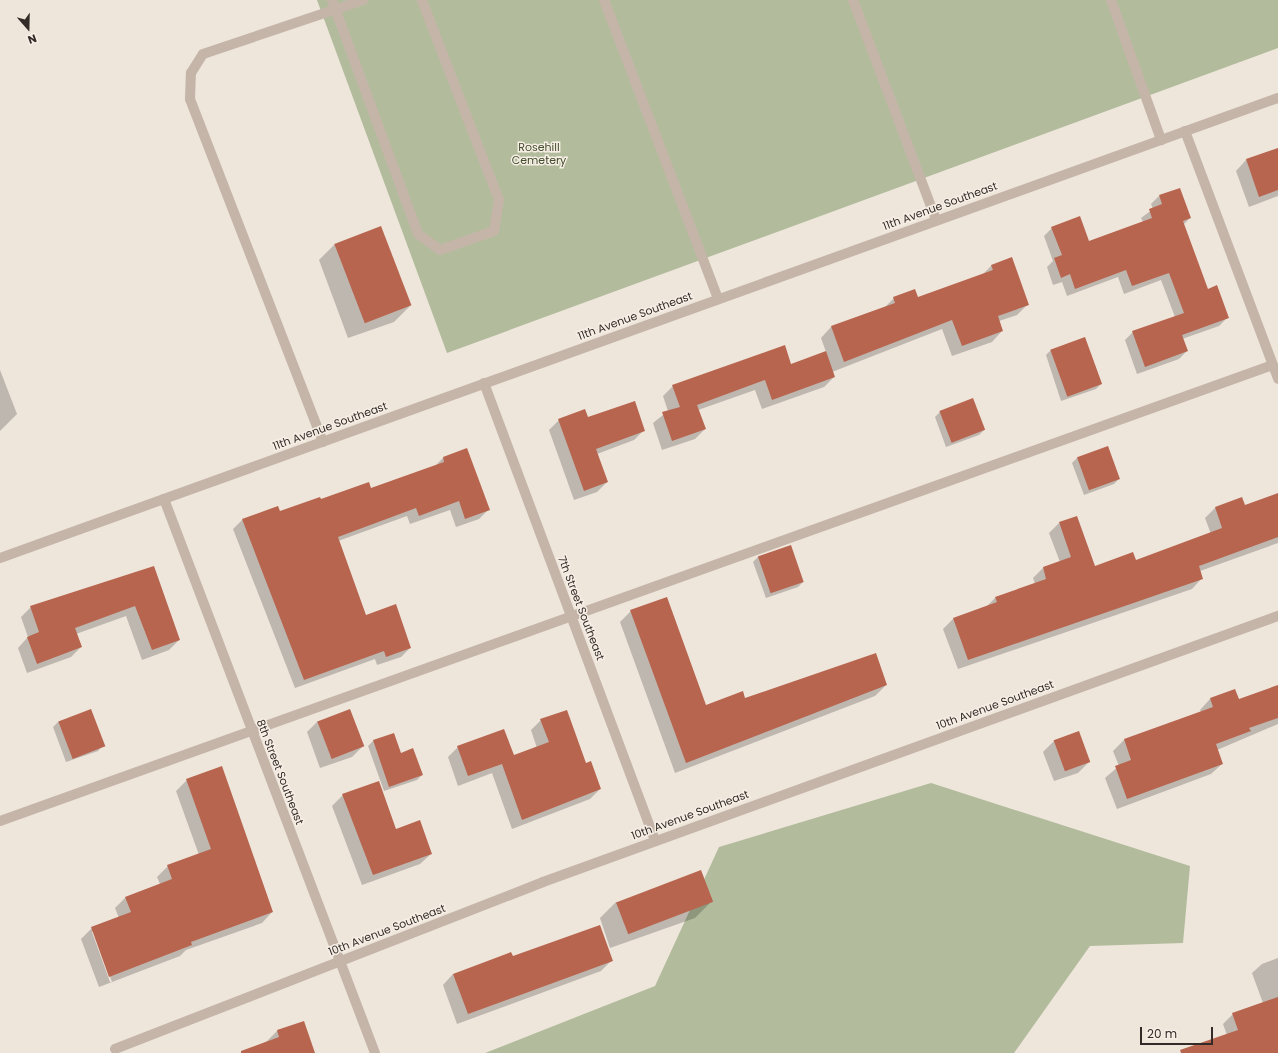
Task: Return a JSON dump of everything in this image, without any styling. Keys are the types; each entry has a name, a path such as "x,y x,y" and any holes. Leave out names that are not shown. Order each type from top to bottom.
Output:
{"street":[{"path":"323,442 190,99 191,73 203,54 334,4 363,0"},
{"path":"334,4 418,234 440,250 494,231 499,200 422,0"},
{"path":"853,0 936,220"},
{"path":"1111,0 1161,140"},
{"path":"607,2 718,299"},
{"name":"11th Avenue Southeast","path":"0,558 1278,98"},
{"path":"1185,131 1278,379"},
{"path":"0,821 570,615 1274,365"},
{"name":"7th Street Southeast","path":"484,383 655,841"},
{"name":"8th Street Southeast","path":"164,499 339,962 375,1053"},
{"name":"10th Avenue Southeast","path":"115,1049 655,841 1278,616"}],"green space":[{"name":"Rosehill Cemetery","path":"317,0 1278,0 1278,48 447,353"},
{"path":"931,783 1190,866 1183,943 1090,946 1014,1053 485,1053 655,986 719,847"}],"building":[{"path":"1278,148 1278,190 1259,197 1246,159"},
{"path":"1180,188 1191,218 1183,221 1208,289 1217,285 1229,318 1182,335 1188,351 1145,367 1132,331 1184,313 1169,273 1132,286 1126,270 1075,289 1070,274 1061,278 1054,258 1062,255 1051,227 1080,216 1089,241 1152,218 1149,209 1162,204 1159,195"},
{"path":"381,226 411,305 365,323 334,244"},
{"path":"1012,257 1029,305 998,316 1003,331 962,346 952,320 844,362 831,326 895,303 893,297 915,289 918,297 993,270 991,265"},
{"path":"1085,337 1102,384 1067,397 1050,350"},
{"path":"785,345 791,364 826,351 835,377 772,400 765,380 697,405 706,429 672,441 662,412 680,407 672,385"},
{"path":"973,398 985,430 952,443 939,411"},
{"path":"635,401 645,431 596,449 608,482 584,491 558,419 585,409 588,417"},
{"path":"1108,446 1120,479 1089,490 1077,457"},
{"path":"467,448 490,510 465,519 459,501 419,516 416,508 338,537 366,615 396,604 411,648 386,657 384,651 304,680 242,519 278,506 280,511 320,497 321,499 369,482 371,488 444,462 443,457"},
{"path":"1278,493 1278,537 1199,566 1203,579 968,660 953,618 997,602 995,597 1046,579 1043,567 1071,557 1059,522 1077,516 1095,566 1133,552 1136,560 1222,528 1215,507 1242,497 1245,505"},
{"path":"791,545 804,582 771,593 758,556"},
{"path":"154,566 180,640 152,650 135,606 75,628 82,647 37,664 27,637 39,632 30,606"},
{"path":"667,597 706,705 743,691 745,698 876,653 887,685 686,763 630,610"},
{"path":"1278,685 1278,718 1249,728 1251,731 1216,744 1223,764 1127,799 1115,766 1131,760 1124,739 1213,707 1210,698 1235,689 1239,699"},
{"path":"91,709 105,746 73,759 58,722"},
{"path":"350,709 364,746 332,759 317,722"},
{"path":"567,710 586,763 591,761 601,789 522,820 502,764 468,776 457,746 504,729 514,755 549,742 540,719"},
{"path":"1079,731 1090,762 1065,771 1054,740"},
{"path":"394,733 401,753 413,748 423,775 389,787 373,740"},
{"path":"222,766 273,912 191,942 192,945 109,977 91,927 131,912 125,897 172,879 167,865 211,849 186,779"},
{"path":"379,781 396,829 420,820 432,854 373,875 342,794"},
{"path":"701,870 713,902 628,934 616,903"},
{"path":"600,925 613,961 468,1014 453,974 511,952 513,956"},
{"path":"1278,997 1278,1053 1181,1053 1180,1050 1238,1030 1232,1013"},
{"path":"304,1021 315,1053 241,1053 241,1051 279,1037 277,1030"}]}
